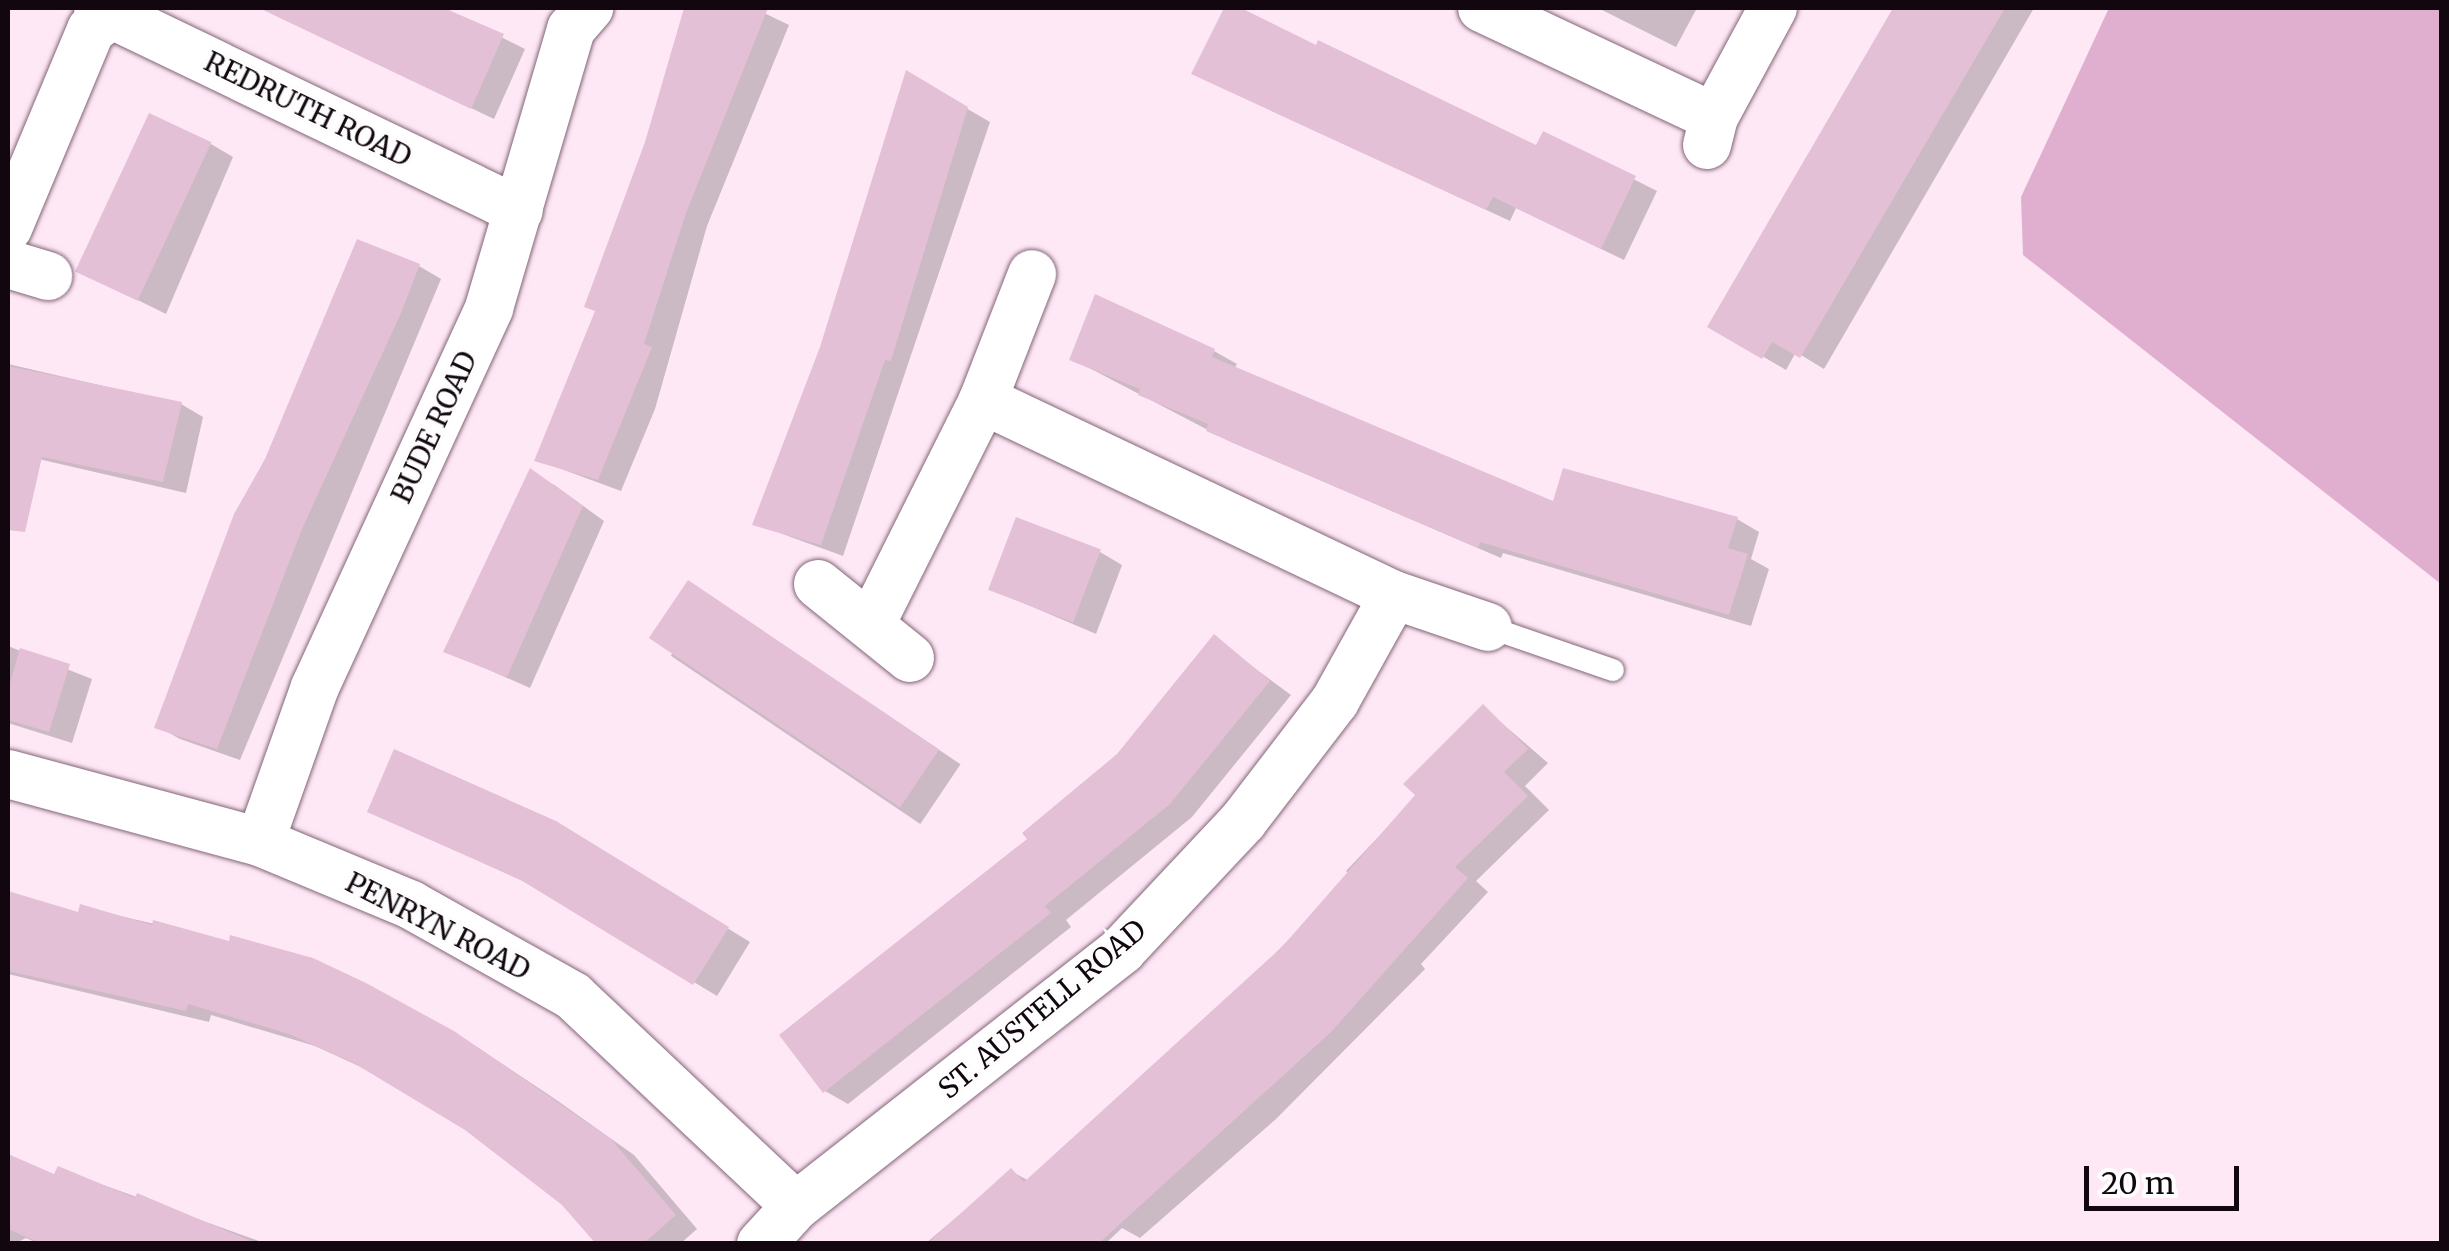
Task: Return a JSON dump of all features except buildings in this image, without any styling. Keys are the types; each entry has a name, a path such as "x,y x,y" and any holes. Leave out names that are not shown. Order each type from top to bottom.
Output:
{"street":[{"name":"BUDE ROAD","path":"260,842 315,688 489,308 571,29 589,8"},
{"path":"1482,8 1711,131 1773,8"},
{"name":"REDRUTH ROAD","path":"105,11 518,211"},
{"path":"8,228 90,30 105,11"},
{"path":"871,624 984,400 1032,274"},
{"path":"984,400 1394,595 1488,627"},
{"path":"818,584 910,658"},
{"name":"ST. AUSTELL ROAD","path":"760,1244 796,1206 1122,950 1244,821 1335,702 1394,595"},
{"name":"PENRYN ROAD","path":"8,774 260,842 410,905 573,996 796,1206"}],"lane":[{"path":"1488,627 1613,670"}],"shaded area":[{"path":"2109,8 2441,8 2441,584 2023,255 2021,197"}]}
